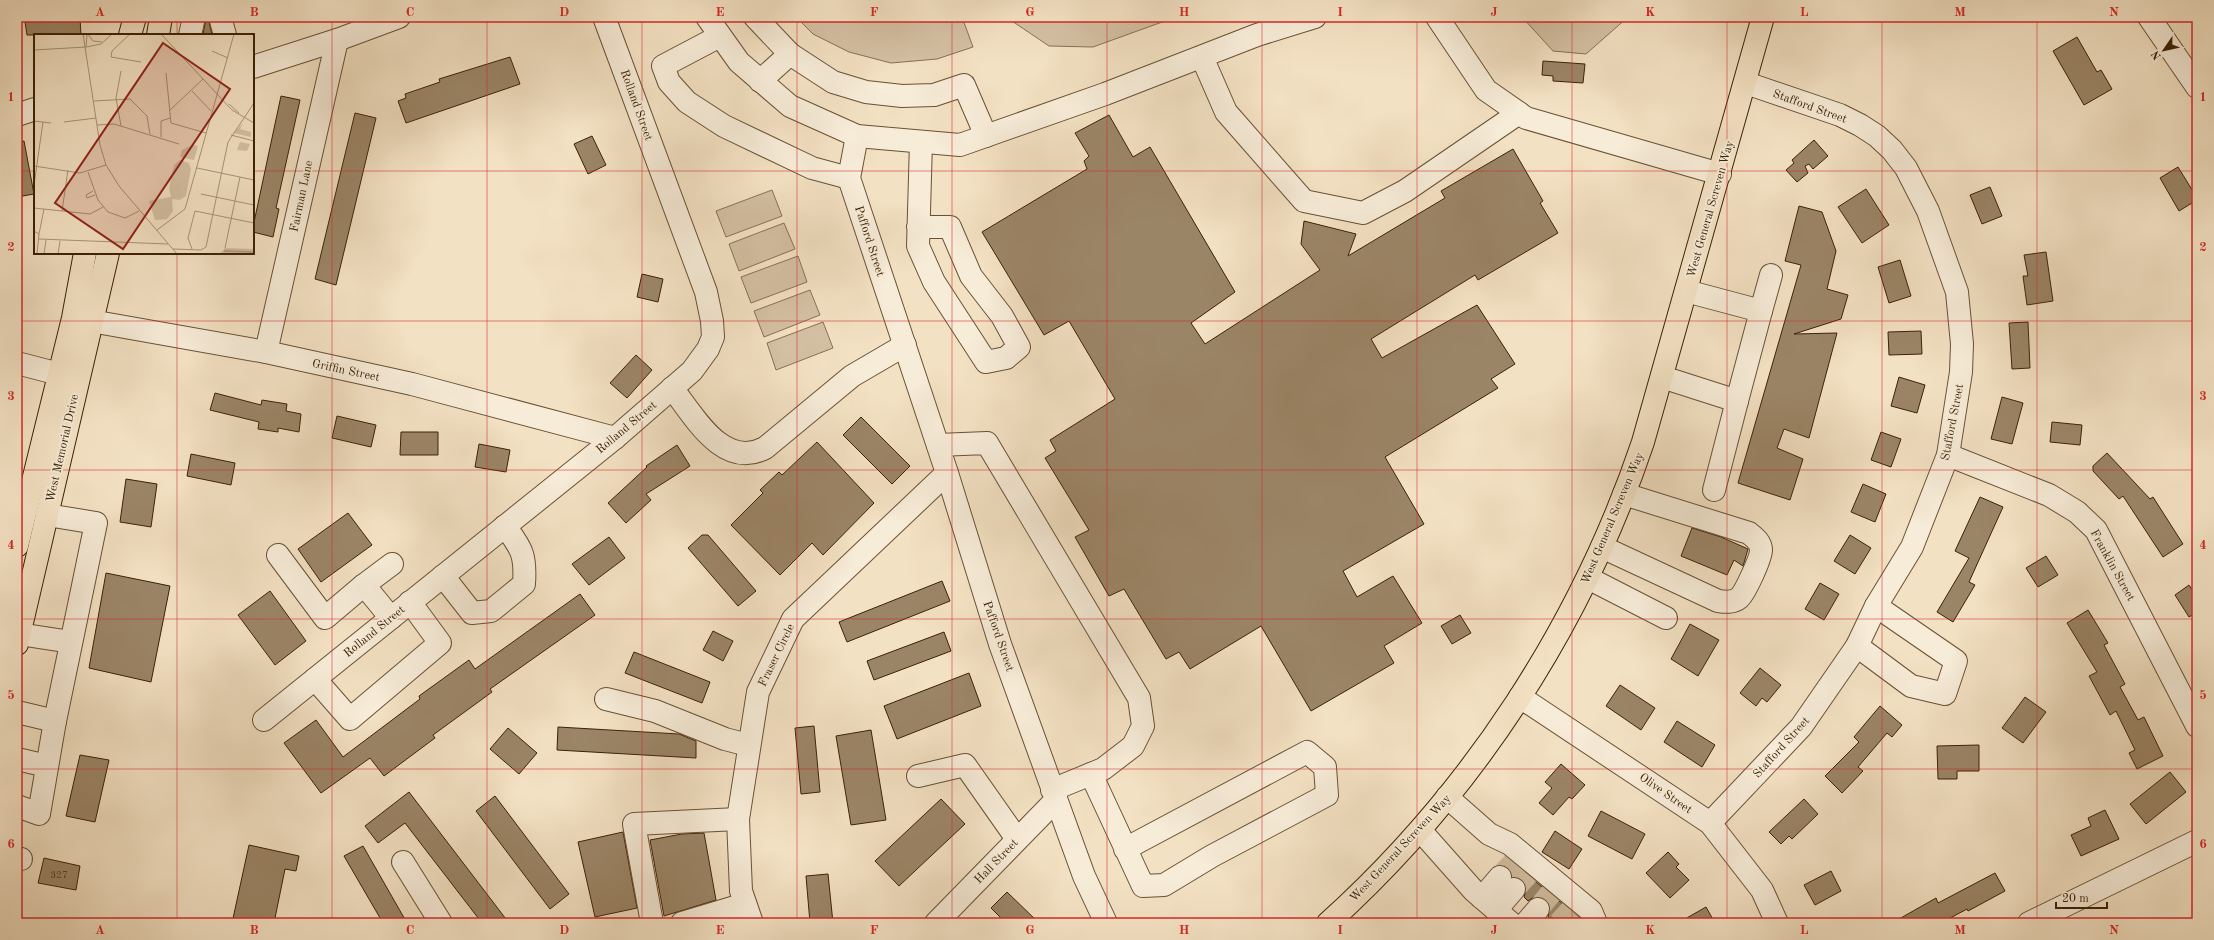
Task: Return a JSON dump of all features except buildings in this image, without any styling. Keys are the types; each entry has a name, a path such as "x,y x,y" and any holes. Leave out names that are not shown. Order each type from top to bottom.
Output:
{"main road":[{"path":"130,34 135,17"},
{"path":"158,34 162,17"},
{"name":"West General Screven Way","path":"1328,923 1373,880 1420,830 1483,751 1549,651 1588,578 1624,494 1643,442 1746,83 1763,17"},
{"name":"West Memorial Drive","path":"18,639 47,515 82,320 85,254"},
{"name":"West Memorial Drive","path":"17,546 59,374 108,254"}],"street":[{"path":"190,34 194,17"},
{"path":"220,17 225,34"},
{"path":"254,67 337,40 399,17"},
{"name":"Rolland Street","path":"264,720 615,438 692,371 708,349 713,337 712,321 706,292 604,17"},
{"path":"707,17 739,62 790,106 857,136 960,145 1105,94 1258,35 1315,17"},
{"path":"755,17 790,54 833,82 866,92 902,96 934,95 964,85 986,136"},
{"path":"1437,17 1486,90 1526,118 1720,174"},
{"path":"2149,17 2197,87"},
{"path":"720,36 663,66 668,82 687,102 724,126 812,168 849,178"},
{"name":"Fairman Lane","path":"266,352 337,40"},
{"path":"760,81 790,54"},
{"path":"1202,57 1226,112 1304,202 1362,213 1405,191 1518,113"},
{"name":"Stafford Street","path":"1710,823 1802,727 1857,646 1876,606 1912,547 1948,456 1961,372 1961,320 1957,292 1949,266 1917,186 1906,168 1892,150 1877,136 1860,125 1840,115 1746,83"},
{"path":"17,115 34,109"},
{"name":"Pafford Street","path":"857,136 849,178 938,445 1000,644 1084,876 1106,923"},
{"path":"918,227 950,227 971,276 1002,316 1019,347 1006,358 986,362 934,282 918,246 918,227 921,142"},
{"path":"1714,490 1771,275"},
{"path":"1686,291 1761,311"},
{"name":"Griffin Street","path":"82,320 266,352 412,384 615,438"},
{"path":"672,388 709,434 724,448 736,453 755,454 765,448 852,376 905,345"},
{"path":"17,363 59,374"},
{"path":"1662,377 1737,401"},
{"path":"938,445 987,444 1139,698 1143,726 1133,746 1118,759 1054,795"},
{"name":"Franklin Street","path":"1948,456 2048,495 2077,512 2096,530 2197,726"},
{"name":"Fraser Circle","path":"749,913 741,892 738,819 748,745 758,692 793,619 947,473"},
{"path":"1602,547 1718,601 1728,602 1739,598 1751,579 1761,550 1758,540 1749,533 1624,494"},
{"path":"17,806 39,814 55,721 96,523 47,515"},
{"path":"443,576 472,613 491,611 508,598 524,584 525,567 522,549 505,526"},
{"path":"278,555 325,618 364,585 392,564"},
{"path":"1588,578 1666,618"},
{"path":"364,585 391,618"},
{"path":"315,678 350,719 440,643 410,602"},
{"path":"1857,646 1912,686 1945,694 1956,661 1876,606"},
{"path":"18,639 71,642"},
{"name":"Olive Street","path":"1520,697 1710,823 1762,890 1777,923"},
{"path":"606,699 655,711 725,739 748,745"},
{"path":"17,712 55,721"},
{"path":"1091,774 1143,886 1164,885 1212,856 1327,795 1325,767 1307,752 1126,849"},
{"path":"17,759 47,766"},
{"path":"918,776 965,765 1017,839"},
{"name":"Hall Street","path":"936,923 1017,839 1054,795"},
{"path":"1447,797 1489,834 1510,844 1519,870 1543,902 1575,906 1590,911 1596,923"},
{"path":"652,923 634,824 738,819"},
{"path":"1420,830 1496,910 1519,870"},
{"path":"2029,923 2197,841"},
{"path":"403,862 441,923"},
{"path":"682,923 749,913"}],"shaded area":[{"path":"796,17 962,17 973,47 937,59 891,63 849,52 813,34"},
{"path":"1006,17 1176,17 1093,47 1049,46"},
{"path":"1522,17 1628,17 1586,54 1553,51"},
{"path":"772,190 782,216 726,237 716,211"},
{"path":"784,223 795,249 739,271 729,244"},
{"path":"798,256 807,282 751,303 741,277"},
{"path":"810,290 820,315 764,337 754,311"},
{"path":"823,322 833,348 776,370 767,343"}],"tunnel":[{"path":"1500,877 1514,862"},
{"path":"1514,889 1528,874"},
{"path":"1538,909 1551,893"},
{"path":"1559,923 1571,910"}]}
